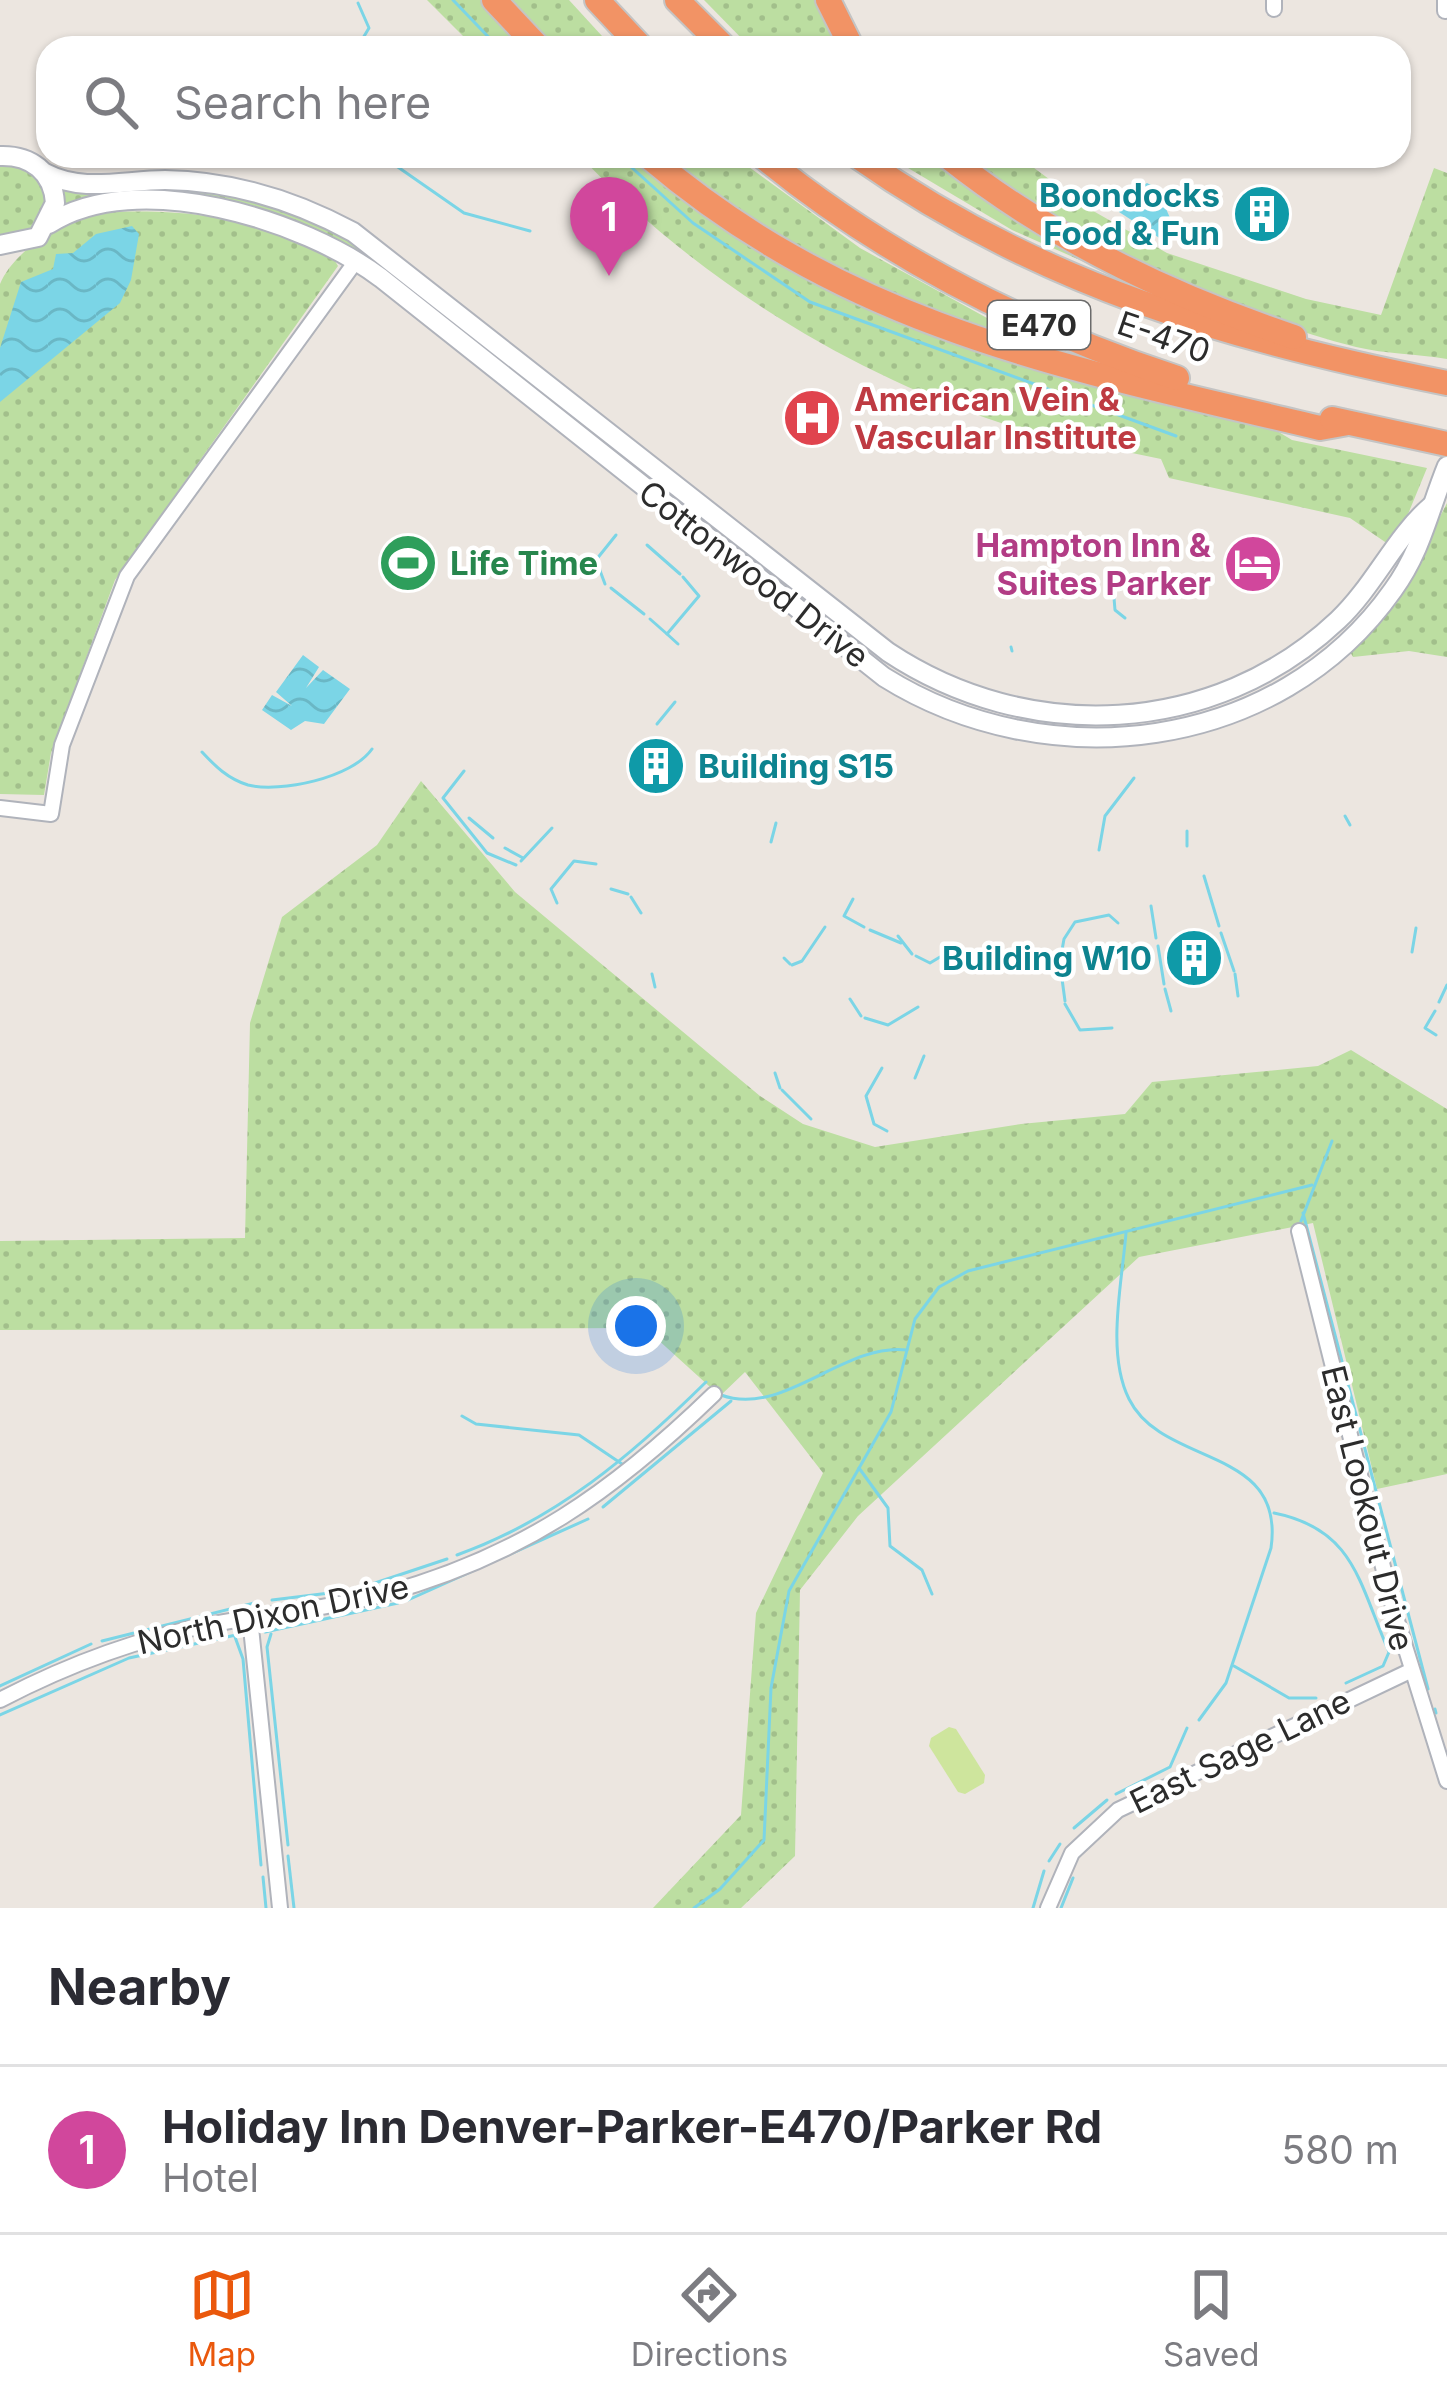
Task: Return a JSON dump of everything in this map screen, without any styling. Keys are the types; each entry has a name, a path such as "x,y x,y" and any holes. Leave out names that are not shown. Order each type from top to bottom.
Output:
{"highway":[{"path":"494,0 528,36"},
{"path":"597,0 631,36"},
{"path":"677,0 713,36"},
{"path":"828,0 846,36"},
{"path":"664,168 770,247 921,322 1025,355 1320,428 1348,423"},
{"name":"E-470","path":"779,168 892,247 1027,320 1174,377 1447,444"},
{"name":"E-470","path":"876,168 994,241 1099,289 1191,323 1438,381"},
{"path":"966,168 1089,248 1215,306 1340,352 1355,365"}],"main road":[{"path":"0,141 9,156 45,173 55,198 49,224"},
{"name":"Cottonwood Drive","path":"45,173 80,185 166,180 236,188 307,209 352,232 888,652 948,686 1004,706 1054,715 1126,716 1192,703 1248,682 1296,654 1341,618 1431,506"},
{"name":"Cottonwood Drive","path":"0,266 9,245 92,206 193,204 283,224 356,261 868,665 939,707 1007,730 1065,739 1132,737 1204,723 1266,698 1331,656 1379,609 1424,538 1447,466"}],"street":[{"path":"0,808 51,814 62,745 124,581 356,261"},
{"name":"East Lookout Drive","path":"1299,1231 1410,1671 1447,1781"},
{"name":"North Dixon Drive","path":"0,1700 139,1642 372,1597 509,1546 630,1473 714,1394"},
{"path":"250,1618 280,1908"},
{"name":"East Sage Lane","path":"1048,1908 1068,1858 1110,1815 1410,1671"}],"green space":[{"path":"427,0 483,0 518,36 463,36"},
{"path":"502,0 569,0 602,36 536,36"},
{"path":"704,0 821,0 839,36 739,36"},
{"path":"0,166 26,169 41,185 48,201 35,229 0,237"},
{"path":"592,168 653,168 791,268 1272,428 1292,440 1427,468 1406,519 1388,544 1350,518 1169,478 1161,459 1020,429 942,402 829,347 721,280"},
{"path":"675,168 750,168 860,248 1016,334 1013,345 827,272"},
{"path":"908,168 956,168 1152,292 1012,230"},
{"path":"978,168 1034,168 1088,208 1167,253 1306,299 1381,315 1434,168 1447,173 1447,359 1356,347 1250,313 1150,267"},
{"path":"167,188 283,210 336,234 387,266 297,222 230,202 89,200 63,206 62,189"},
{"path":"112,212 225,219 332,256 338,266 115,580 51,753 44,795 0,794 0,284 19,257 47,235"},
{"path":"1447,503 1447,657 1409,651 1353,657 1349,650 1405,585"},
{"path":"421,781 515,892 760,1096 803,1124 875,1147 1021,1124 1125,1114 1152,1082 1318,1066 1351,1050 1447,1109 1447,1474 1377,1489 1313,1223 1139,1257 858,1516 800,1590 795,1856 741,1908 653,1908 741,1815 756,1613 823,1473 745,1372 720,1396 645,1328 0,1330 0,1241 245,1238 250,1023 282,917 377,845"},
{"path":"949,1727 956,1729 985,1775 984,1783 965,1794 958,1792 929,1746 931,1738"}],"water":[{"path":"1147,183 1157,188 1174,227 1161,239 1119,212 1124,195"},
{"path":"132,226 139,234 131,280 120,303 0,402 0,348 21,282 53,269 56,254 73,253 96,234"},
{"path":"303,655 319,667 306,688 323,670 350,689 324,724 305,721 291,730 262,710 272,695 292,706 276,692"}],"waterway":[{"path":"453,0 488,36"},
{"path":"358,3 369,28 364,36"},
{"path":"399,168 464,213 530,231"},
{"path":"632,168 693,223 810,302 1176,436"},
{"path":"605,584 596,560 616,535"},
{"path":"647,545 680,574"},
{"path":"678,644 667,634 699,596 683,577"},
{"path":"611,588 644,614"},
{"path":"1114,598 1115,610 1125,618"},
{"path":"650,619 667,634"},
{"path":"1011,647 1012,651"},
{"path":"657,724 675,702"},
{"path":"202,752 241,782 278,787 332,775 372,749"},
{"path":"464,771 443,798 487,853 516,865"},
{"path":"1099,850 1105,816 1134,778"},
{"path":"1345,816 1350,825"},
{"path":"469,818 493,838"},
{"path":"771,842 776,823"},
{"path":"521,861 552,828"},
{"path":"1187,831 1187,846"},
{"path":"505,848 523,858"},
{"path":"557,903 551,889 574,861 596,864"},
{"path":"1204,876 1219,926"},
{"path":"611,889 628,894"},
{"path":"631,897 641,913"},
{"path":"853,899 844,916 864,927"},
{"path":"1151,906 1156,938"},
{"path":"1060,961 1064,939 1075,922 1109,915 1118,923"},
{"path":"792,965 802,961 825,927"},
{"path":"1412,952 1416,928"},
{"path":"870,930 901,943"},
{"path":"1221,933 1234,971"},
{"path":"898,936 912,954"},
{"path":"1158,946 1164,984"},
{"path":"916,956 930,963 940,957"},
{"path":"784,958 790,964"},
{"path":"1060,964 1065,1001"},
{"path":"652,974 655,987"},
{"path":"1235,974 1238,996"},
{"path":"1439,1002 1447,985"},
{"path":"1165,989 1171,1011"},
{"path":"850,999 861,1016"},
{"path":"1065,1004 1080,1030 1112,1028"},
{"path":"865,1018 888,1025 918,1007"},
{"path":"1435,1011 1425,1028 1436,1035"},
{"path":"915,1078 924,1056"},
{"path":"882,1068 866,1096 874,1124 887,1131"},
{"path":"775,1073 780,1088"},
{"path":"782,1090 811,1119"},
{"path":"1301,1221 1332,1141"},
{"path":"694,1908 720,1889 764,1840 771,1688 789,1591 891,1412 915,1319 939,1287 968,1271 1312,1185"},
{"path":"1303,1213 1428,1689"},
{"path":"1126,1233 1117,1339 1129,1399 1145,1421 1168,1437 1242,1474 1260,1491 1271,1515 1271,1548 1226,1683 1199,1720"},
{"path":"721,1395 767,1397 860,1357 907,1350"},
{"path":"457,1555 560,1504 650,1435 706,1382"},
{"path":"603,1507 731,1401"},
{"path":"462,1416 476,1424 579,1435 622,1464"},
{"path":"859,1468 888,1508 890,1546 922,1570 932,1594"},
{"path":"1274,1513 1322,1532 1338,1546 1361,1582 1389,1652 1383,1666 1346,1683"},
{"path":"408,1600 588,1519"},
{"path":"363,1587 447,1559"},
{"path":"272,1600 346,1591"},
{"path":"102,1641 258,1602"},
{"path":"265,1632 398,1603"},
{"path":"271,1634 267,1647 288,1845"},
{"path":"0,1715 129,1658 236,1635"},
{"path":"235,1637 243,1659 261,1865"},
{"path":"0,1686 91,1644"},
{"path":"1234,1666 1289,1698 1316,1698"},
{"path":"1435,1709 1436,1713"},
{"path":"1116,1794 1170,1767 1187,1728"},
{"path":"1074,1828 1107,1800"},
{"path":"1049,1861 1060,1844"},
{"path":"288,1856 294,1908"},
{"path":"1033,1908 1044,1871"},
{"path":"263,1877 266,1908"},
{"path":"1061,1908 1073,1878"}],"place":[{"name":"Boondocks Food & Fun","path":"1262,214"},
{"name":"Holiday Inn Denver-Parker-E470/Parker Rd","path":"609,276"},
{"name":"American Vein & Vascular Institute","path":"812,418"},
{"name":"Life Time","path":"408,563"},
{"name":"Hampton Inn & Suites Parker","path":"1253,564"},
{"name":"Building S15","path":"656,766"},
{"name":"Building W10","path":"1194,958"}]}
